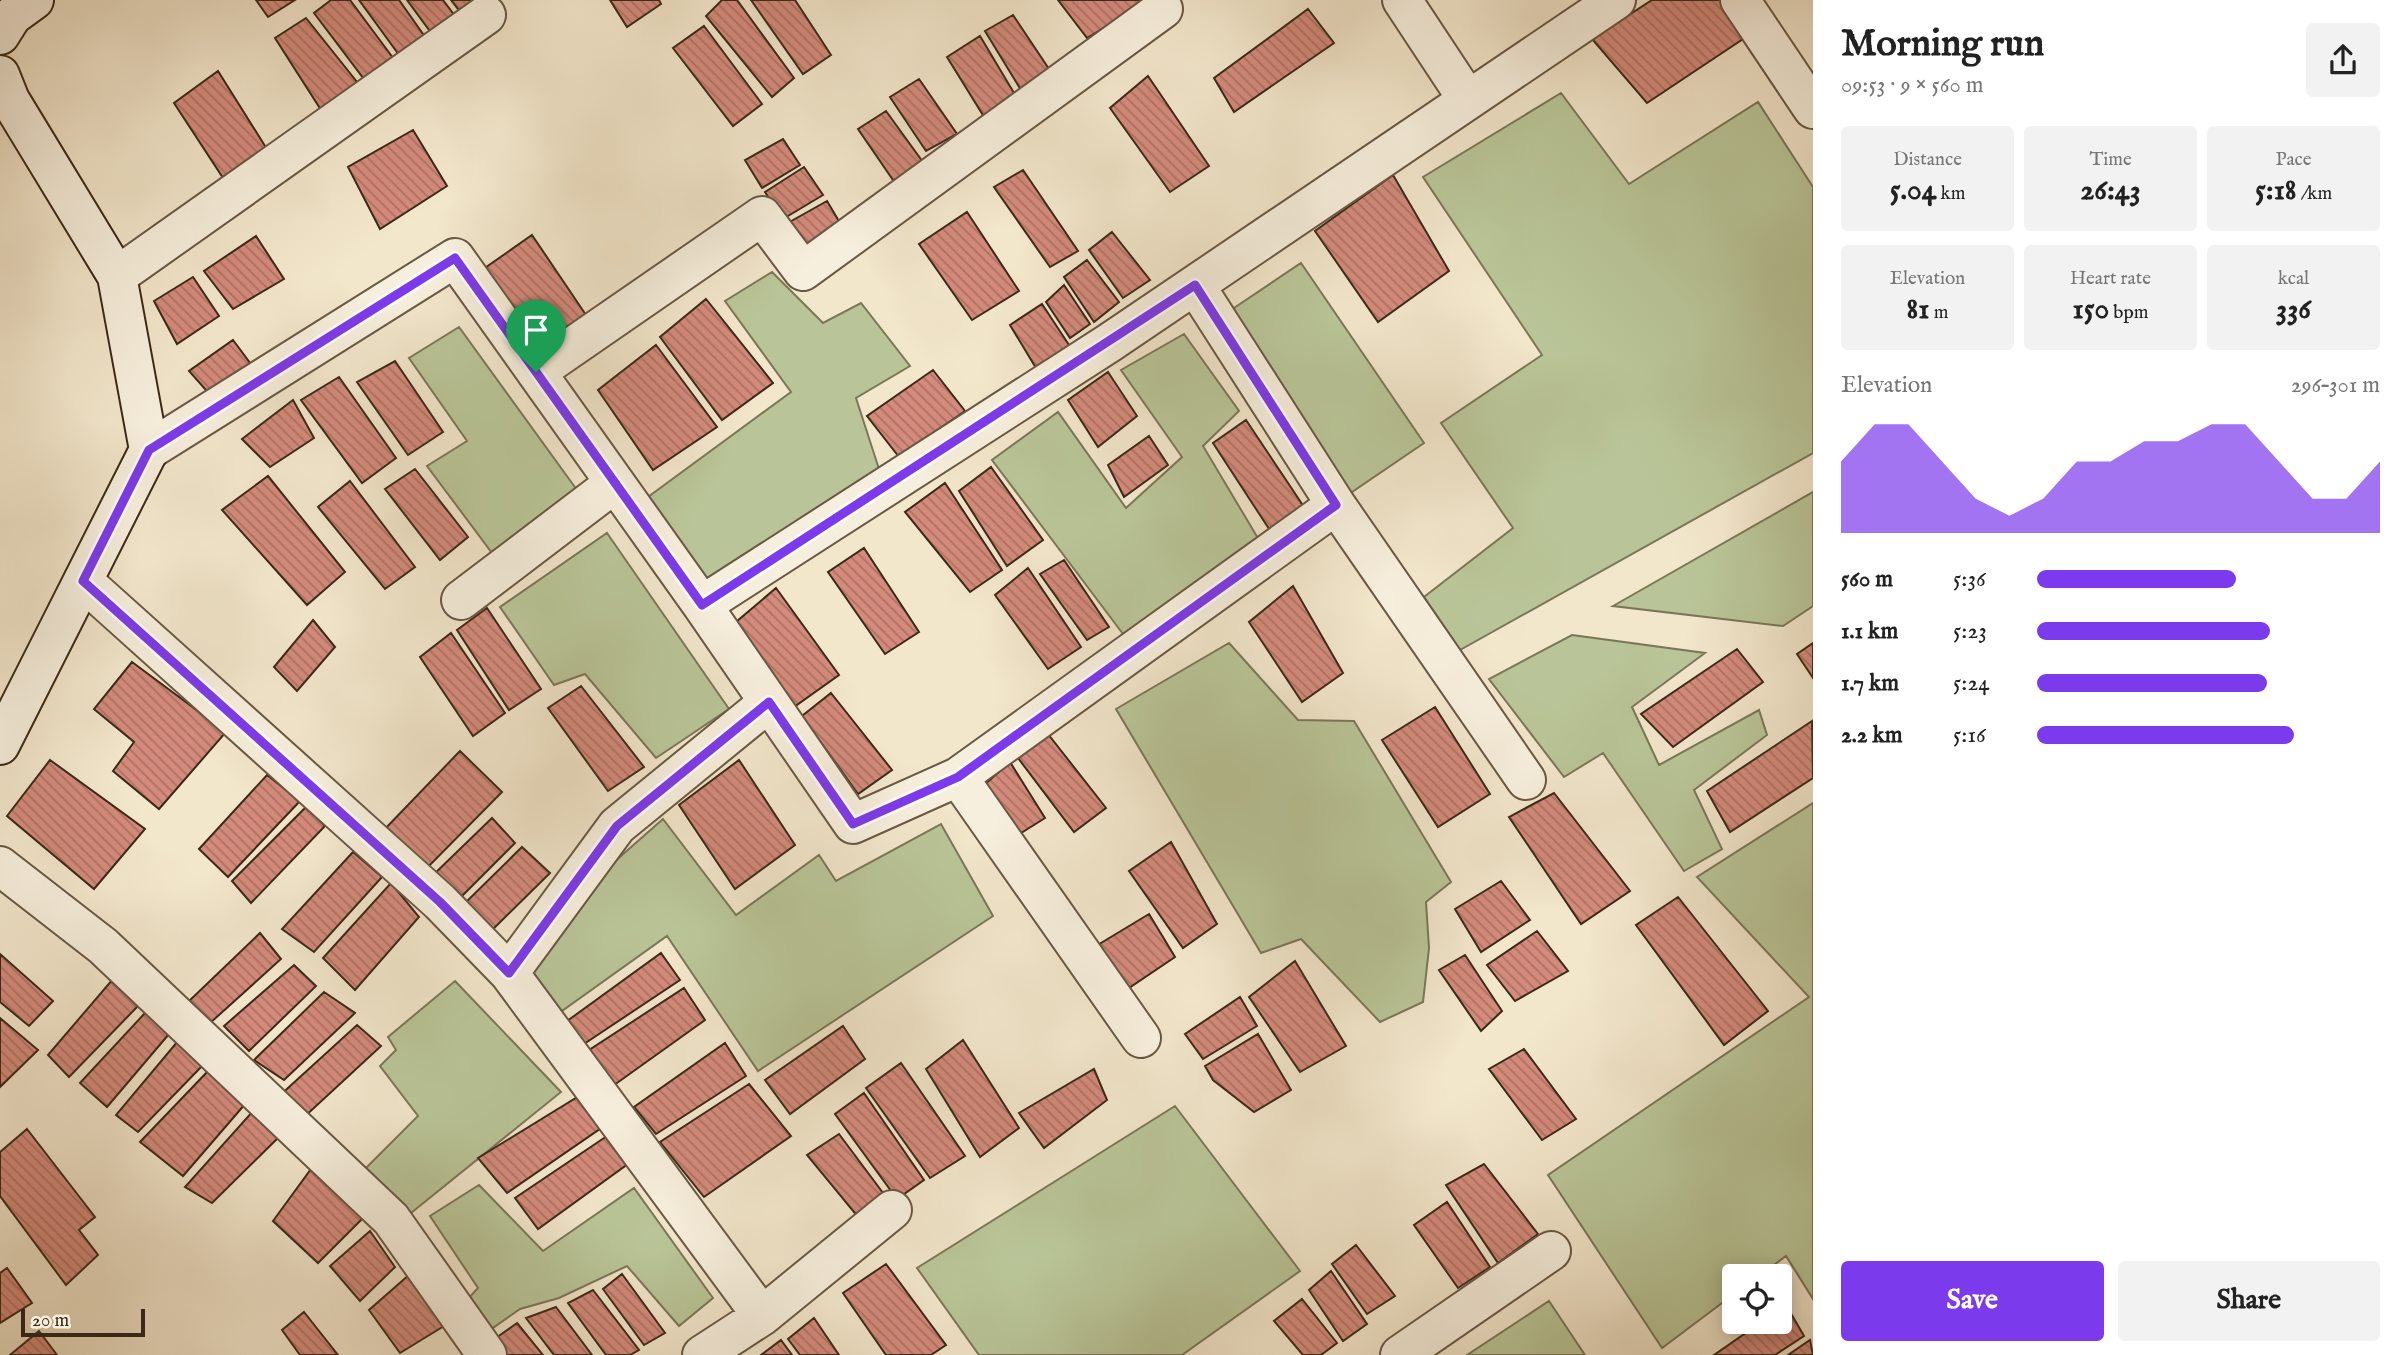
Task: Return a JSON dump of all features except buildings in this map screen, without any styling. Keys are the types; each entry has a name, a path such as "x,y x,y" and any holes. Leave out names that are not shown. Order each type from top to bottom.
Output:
{"street":[{"path":"0,35 12,16 34,0"},
{"path":"1402,0 1468,100"},
{"path":"702,605 1195,285 1616,0"},
{"path":"1743,1 1813,109"},
{"path":"536,372 762,216 803,271 1163,9"},
{"path":"117,276 486,15"},
{"path":"0,75 10,100 117,276 149,450"},
{"path":"0,745 149,450 455,258 702,605 853,824 958,777 1336,505"},
{"path":"1195,285 1336,505 1525,780"},
{"path":"460,600 615,483"},
{"path":"83,581 440,902 509,973 762,1316"},
{"path":"509,973 617,826 769,702"},
{"path":"958,777 1142,1038"},
{"path":"0,866 103,946 391,1219 487,1355"},
{"path":"702,1355 762,1316 892,1210"},
{"path":"1400,1355 1551,1251"}],"green space":[{"path":"1561,93 1629,184 1758,102 1813,187 1813,453 1460,650 1424,597 1513,528 1441,423 1542,355 1423,177"},
{"path":"1301,263 1424,443 1349,494 1228,312"},
{"path":"772,272 823,323 861,303 910,366 856,398 879,469 710,586 648,497 791,392 725,301"},
{"path":"459,327 577,490 492,553 427,466 467,441 409,358"},
{"path":"1184,334 1239,411 1203,446 1262,545 1126,638 992,460 1058,412 1126,508 1182,457 1121,370"},
{"path":"1813,492 1813,606 1783,626 1613,606"},
{"path":"607,533 729,709 656,758 585,674 554,685 500,607"},
{"path":"1572,635 1705,653 1632,707 1659,765 1759,710 1767,735 1694,790 1722,849 1684,871 1603,753 1564,777 1489,679"},
{"path":"1229,643 1298,720 1354,721 1451,882 1426,902 1429,948 1423,1002 1380,1022 1301,939 1261,953 1116,709"},
{"path":"1813,803 1813,1299 1786,1256 1775,1264 1722,1264 1722,1303 1662,1348 1548,1175 1809,997 1697,877"},
{"path":"663,819 736,915 819,855 836,881 941,824 993,916 758,1071 667,936 559,1013 527,970 613,863"},
{"path":"455,981 561,1092 411,1213 363,1171 418,1116 380,1066 396,1050 388,1037"},
{"path":"1175,1106 1300,1271 1182,1355 979,1355 917,1268"},
{"path":"479,1185 543,1251 634,1188 713,1298 679,1326 627,1266 559,1298 520,1309 487,1332 465,1302 478,1288 430,1216"},
{"path":"1549,1301 1585,1355 1467,1355"}],"route":[{"path":"455,258 536,372 702,605 1195,285 1336,505 958,777 853,824 769,702 617,826 509,973 440,902 83,581 149,450 455,258"}]}
